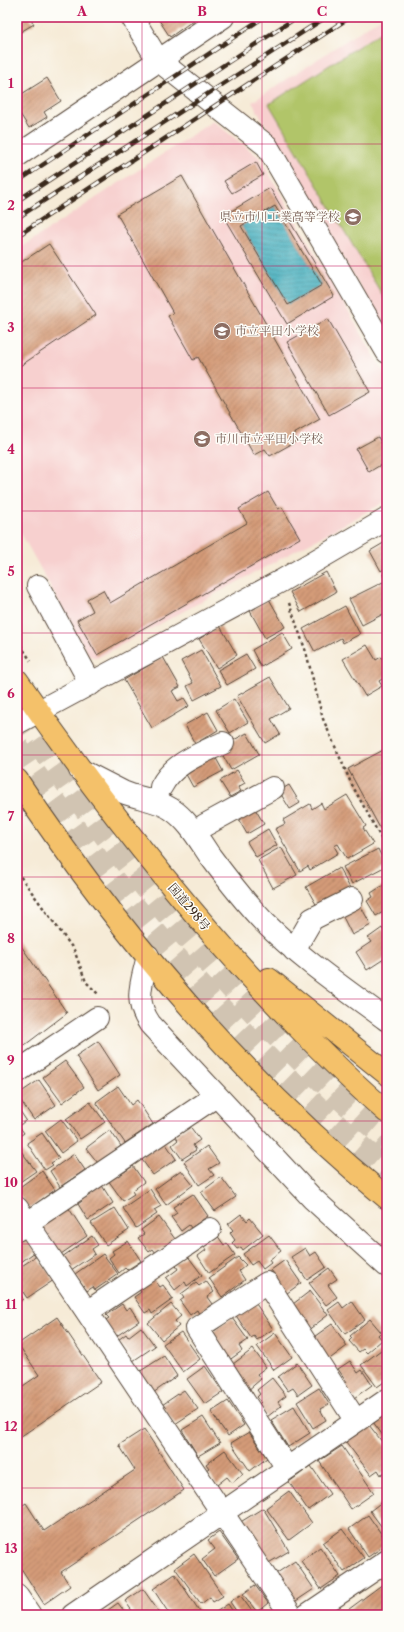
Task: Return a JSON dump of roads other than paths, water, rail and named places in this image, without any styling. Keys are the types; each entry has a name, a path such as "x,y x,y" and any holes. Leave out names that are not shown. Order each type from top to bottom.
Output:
{"highway":[{"name":"国道298号","path":"17,680 80,770 120,823 203,925 262,990 312,1041 387,1112"},
{"path":"17,780 87,880 148,956 210,1029 257,1078 327,1146 387,1198"},
{"path":"203,925 347,1044 387,1074"}],"street":[{"path":"132,17 158,60 267,146 387,352"},
{"path":"17,156 223,17"},
{"path":"17,723 281,581 387,519"},
{"path":"38,586 91,684"},
{"path":"162,787 165,780 181,764 223,743"},
{"path":"80,770 123,792 151,799 176,812 250,906 294,950 387,1020"},
{"path":"205,825 273,788"},
{"path":"294,950 312,919 352,899"},
{"path":"148,956 140,997 145,1016 154,1028 312,1198 387,1266"},
{"path":"17,1072 97,1018"},
{"path":"216,1096 20,1220 87,1312 291,1615"},
{"path":"87,1312 210,1229"},
{"path":"287,1468 197,1328 267,1283 356,1421"},
{"path":"73,1615 387,1400"},
{"path":"307,1615 387,1561"},
{"path":"17,1596 30,1615"}],"water":[{"path":"275,206 322,285 288,305 241,226"}],"tunnel":[{"path":"17,713 99,828 142,884 188,939 235,993 284,1044 335,1094 387,1140"},
{"path":"17,746 78,832 148,923 185,967 262,1052 344,1131 387,1169"}],"railway":[{"path":"17,182 264,17"},
{"path":"17,201 297,17"},
{"path":"17,218 326,17"},
{"path":"17,236 350,17"}],"place":[{"name":"県立市川工業高等学校","path":"353,217"},
{"name":"市立平田小学校","path":"222,331"},
{"name":"市川市立平田小学校","path":"202,439"}]}
